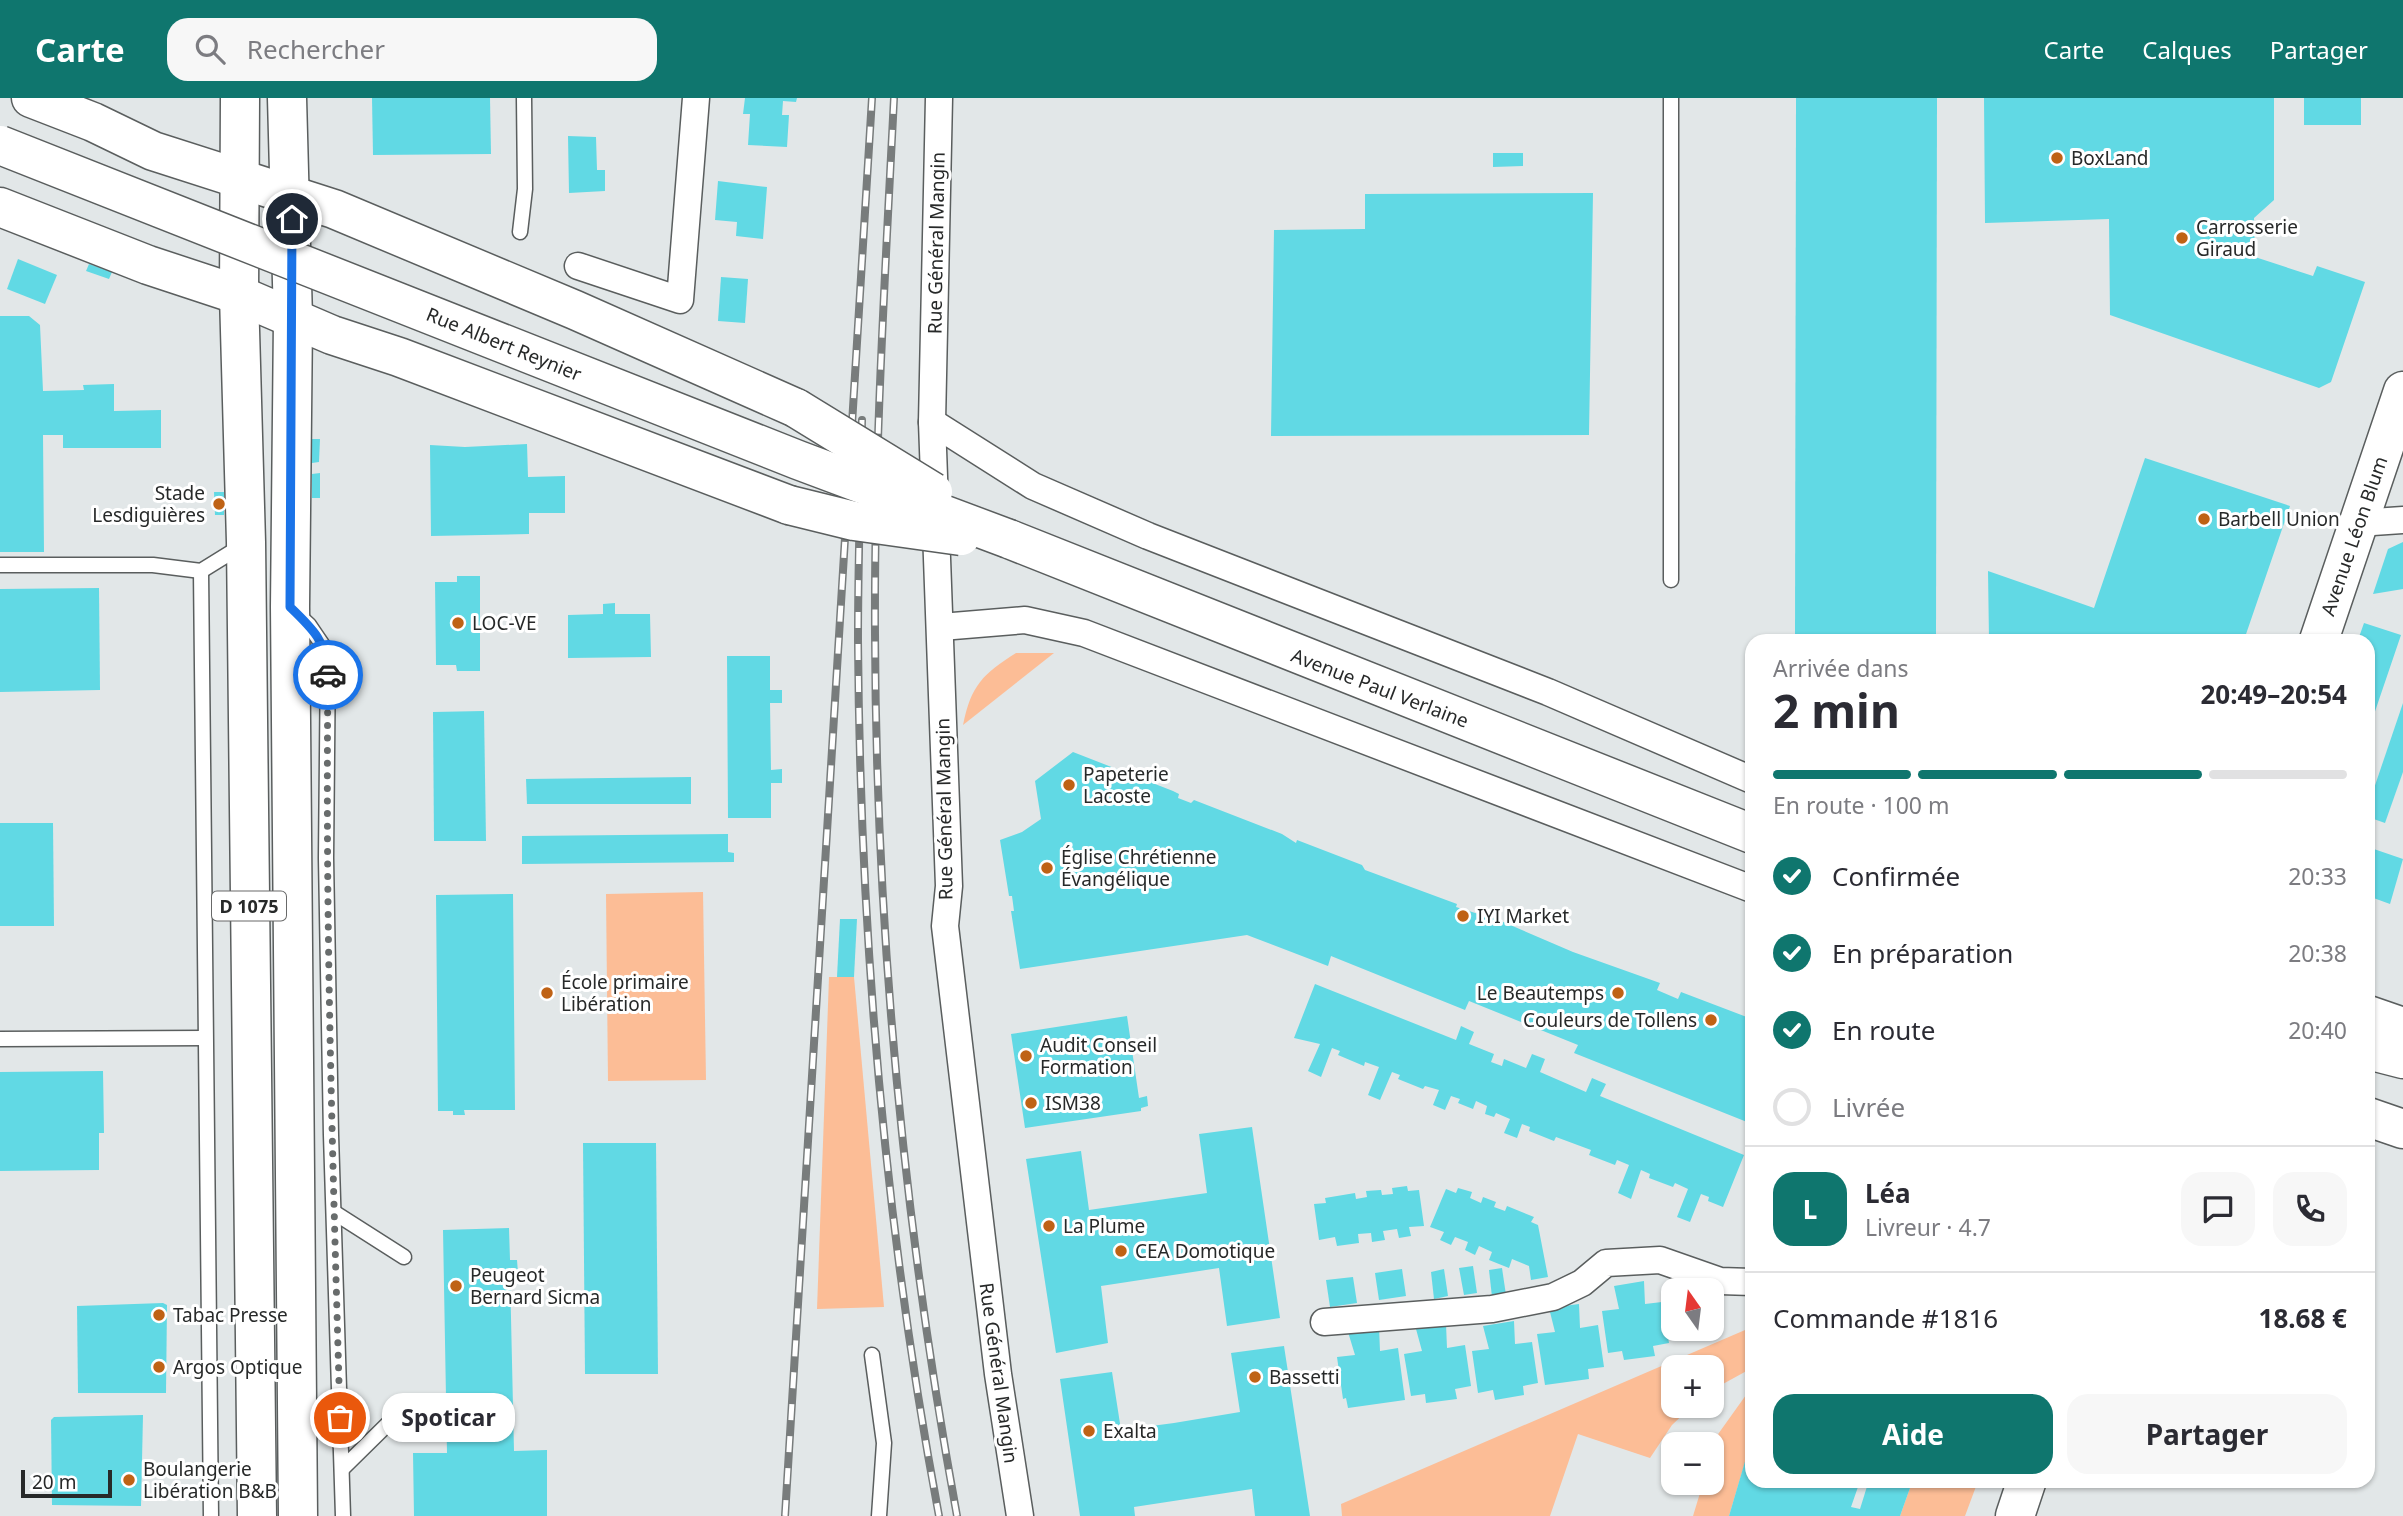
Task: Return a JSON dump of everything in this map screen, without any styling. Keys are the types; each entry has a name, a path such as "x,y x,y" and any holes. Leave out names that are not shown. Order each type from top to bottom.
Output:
{"main road":[{"path":"31,98 93,122 153,151 291,194 575,310 796,408 1009,539"},
{"name":"D 1075","path":"240,98 239,295 246,542 257,1516"},
{"name":"D 1075","path":"287,98 293,319 290,607 302,1503"},
{"name":"Rue Albert Reynier","path":"0,145 798,460 1009,539"},
{"path":"0,206 789,505 924,533 1009,539"},
{"name":"Avenue Léon Blum","path":"2321,634 2403,391"},
{"name":"Avenue Paul Verlaine","path":"1009,539 1745,831"},
{"path":"2375,1017 2403,1027"},
{"path":"2375,1052 2403,1059"},
{"path":"2375,1119 2403,1129"},
{"path":"2015,1516 2024,1488"}],"street":[{"path":"578,265 680,300 696,98"},
{"name":"Rue Général Mangin","path":"939,98 932,422 942,627 949,886 945,926 951,1000 958,1033 998,1374 1020,1516"},
{"path":"932,422 1033,486 1148,536 1549,692 1745,777"},
{"path":"2358,523 2403,520"},
{"path":"942,627 1025,620 1084,633 1745,886"},
{"path":"1324,1322 1492,1309 1553,1297 1582,1283 1606,1263 1660,1260 1720,1281 1745,1282"}],"lane":[{"path":"520,232 525,189 524,98"},
{"path":"1671,98 1671,580"},
{"path":"0,565 153,565 201,570 246,542"},
{"path":"201,570 211,1516"},
{"path":"290,607 309,625 328,653 326,858 343,1516"},
{"path":"0,1039 205,1038"},
{"path":"335,1213 404,1257"},
{"path":"872,1355 884,1443 879,1516"},
{"path":"341,1469 405,1407"}],"shaded area":[{"path":"1016,653 1054,653 963,725 970,700 980,682 995,667"},
{"path":"703,892 706,1080 608,1081 606,894"},
{"path":"829,977 854,977 884,1307 817,1309"},
{"path":"1745,1330 1745,1372 1724,1383 1724,1355 1687,1355"},
{"path":"1661,1366 1661,1418 1679,1418 1667,1432 1661,1432 1661,1442 1650,1458 1578,1434 1550,1516 1342,1516 1341,1504"},
{"path":"1745,1396 1745,1462 1729,1516 1693,1516 1699,1495 1724,1495 1724,1432 1720,1432"},
{"path":"1910,1488 1975,1488 1965,1516 1900,1516"}],"building":[{"path":"372,98 490,98 491,154 373,155"},
{"path":"745,98 797,98 796,102 783,101 782,115 789,115 787,147 748,145 750,114 743,114"},
{"path":"1796,98 1937,98 1936,634 1795,634"},
{"name":"Carrosserie Giraud","path":"1984,98 2274,98 2274,200 2254,218 2255,257 2313,276 2317,266 2365,282 2331,382 2319,388 2110,315 2109,219 1985,223"},
{"path":"2304,98 2361,98 2361,125 2304,125"},
{"path":"568,136 596,137 597,170 605,170 605,191 569,193"},
{"path":"1493,153 1523,153 1523,166 1493,167"},
{"path":"718,181 767,187 763,239 736,236 737,222 715,220"},
{"path":"1593,193 1589,435 1271,436 1274,230 1365,229 1365,194"},
{"path":"18,259 57,275 45,304 7,289"},
{"path":"89,264 112,272 109,279 86,271"},
{"path":"721,277 748,279 745,323 718,321"},
{"path":"0,316 29,316 40,325 43,391 84,390 83,385 114,384 114,411 161,410 161,448 63,448 63,435 43,435 44,552 0,552"},
{"path":"312,439 320,439 319,462 312,463"},
{"path":"527,444 528,477 565,476 565,513 529,513 529,534 431,536 430,445 465,447"},
{"path":"2145,458 2290,506 2246,634 1989,634 1988,571 2094,608"},
{"path":"320,473 320,498 312,498 312,474"},
{"name":"Stade Lesdiguières","path":"214,492 224,492 224,515 215,515"},
{"path":"2403,542 2403,589 2373,594 2388,549"},
{"name":"LOC-VE","path":"457,576 480,576 480,671 457,671 456,665 436,665 435,582 457,582"},
{"path":"99,588 100,690 0,692 0,589"},
{"path":"615,603 615,614 650,614 651,657 568,658 568,615 603,614 603,604"},
{"path":"2364,623 2401,635 2375,711 2375,634 2360,634"},
{"path":"727,656 770,656 770,690 782,690 782,703 770,703 771,770 782,769 782,783 771,783 771,818 728,818"},
{"path":"2403,703 2403,772 2385,823 2375,819 2375,785"},
{"path":"484,711 486,841 434,841 433,712"},
{"path":"1073,752 1173,791 1179,794 1178,798 1191,803 1194,800 1282,834 1296,843 1297,840 1362,865 1365,870 1457,904 1456,907 1501,921 1573,952 1660,983 1657,990 1678,999 1681,992 1745,1016 1745,1121 1574,1053 1578,1045 1469,1001 1465,1010 1331,956 1328,966 1247,935 1020,969 1011,911 1014,911 1012,896 1009,896 1000,840 1022,832 1041,819 1035,781"},
{"path":"691,777 691,804 527,804 526,779"},
{"path":"0,823 53,823 54,926 0,926"},
{"path":"728,834 728,852 734,853 734,862 522,864 522,836"},
{"path":"2375,849 2403,859 2390,904 2375,899"},
{"path":"513,894 515,1110 464,1110 465,1115 453,1115 453,1111 438,1111 436,895"},
{"path":"840,919 857,919 854,977 837,977"},
{"path":"1315,984 1456,1040 1461,1026 1474,1032 1469,1044 1494,1054 1491,1062 1502,1066 1504,1059 1526,1068 1532,1054 1545,1059 1540,1072 1586,1092 1592,1078 1606,1084 1600,1096 1744,1155 1723,1207 1708,1201 1709,1197 1701,1194 1690,1222 1677,1217 1688,1189 1675,1183 1673,1187 1649,1178 1650,1174 1641,1170 1631,1199 1618,1193 1629,1165 1617,1160 1615,1165 1589,1155 1591,1150 1556,1137 1554,1141 1529,1131 1530,1127 1522,1124 1517,1138 1504,1133 1510,1119 1496,1113 1494,1117 1485,1114 1487,1106 1476,1101 1473,1109 1458,1103 1460,1099 1451,1096 1445,1110 1433,1105 1439,1090 1425,1086 1423,1089 1398,1079 1400,1075 1392,1072 1380,1100 1368,1095 1379,1067 1365,1062 1364,1066 1338,1055 1340,1051 1332,1048 1321,1077 1308,1071 1320,1044 1294,1038"},
{"path":"1127,1016 1139,1098 1147,1096 1148,1106 1141,1108 1141,1111 1025,1128 1011,1034"},
{"path":"103,1071 104,1133 99,1133 99,1170 0,1171 0,1072"},
{"path":"1252,1127 1280,1318 1227,1326 1219,1268 1101,1286 1108,1343 1056,1353 1026,1159 1081,1151 1089,1210 1207,1193 1199,1134"},
{"path":"583,1143 656,1143 658,1374 585,1374"},
{"path":"1407,1186 1408,1191 1419,1190 1424,1226 1409,1227 1411,1236 1399,1238 1397,1229 1383,1231 1385,1240 1372,1242 1371,1233 1358,1234 1359,1243 1337,1246 1335,1237 1319,1240 1314,1204 1326,1203 1325,1198 1355,1193 1356,1199 1367,1197 1366,1191 1381,1190 1382,1195 1393,1194 1392,1188"},
{"path":"1458,1188 1472,1192 1470,1198 1481,1203 1483,1197 1496,1202 1494,1207 1505,1211 1507,1206 1534,1217 1531,1222 1538,1225 1548,1277 1531,1280 1529,1266 1512,1259 1509,1268 1489,1260 1492,1252 1479,1246 1475,1255 1465,1250 1468,1242 1455,1237 1451,1245 1440,1240 1444,1232 1430,1227 1446,1189 1456,1193"},
{"path":"509,1228 510,1260 517,1260 518,1273 510,1273 514,1451 547,1450 547,1516 414,1516 413,1453 447,1453 443,1230"},
{"path":"1473,1266 1477,1293 1464,1295 1459,1268"},
{"path":"1502,1268 1506,1295 1492,1297 1489,1270"},
{"path":"1402,1269 1406,1296 1379,1300 1375,1273"},
{"path":"1444,1269 1448,1296 1434,1299 1431,1272"},
{"path":"1353,1277 1357,1303 1330,1307 1326,1280"},
{"path":"1644,1281 1645,1304 1661,1302 1661,1341 1669,1343 1653,1346 1655,1356 1624,1360 1622,1351 1608,1353 1602,1311 1619,1309 1614,1286"},
{"path":"1579,1304 1580,1328 1598,1325 1604,1367 1588,1369 1589,1379 1545,1385 1537,1334 1555,1332 1549,1308"},
{"path":"167,1305 166,1393 78,1393 77,1306"},
{"path":"1514,1321 1515,1344 1532,1342 1538,1383 1523,1386 1524,1395 1495,1400 1493,1390 1478,1393 1472,1351 1489,1349 1483,1326"},
{"path":"1446,1324 1447,1348 1465,1345 1471,1386 1455,1389 1457,1399 1426,1403 1425,1394 1411,1396 1404,1354 1422,1351 1416,1329"},
{"path":"1379,1327 1380,1351 1398,1348 1405,1400 1348,1408 1346,1398 1343,1399 1337,1357 1355,1355 1348,1332"},
{"path":"1284,1346 1310,1516 1255,1516 1252,1489 1134,1507 1135,1516 1080,1516 1060,1379 1112,1372 1121,1430 1174,1423 1240,1412 1231,1353"},
{"path":"143,1415 141,1506 52,1505 51,1420 54,1417"},
{"path":"1745,1461 1745,1488 1858,1488 1851,1507 1860,1509 1867,1488 1910,1488 1900,1516 1729,1516"}],"railway":[{"path":"785,1516 872,98"},
{"path":"894,98 876,500 875,634 881,855 887,966 908,1187 938,1407 957,1516"},
{"path":"862,420 858,641 870,971 890,1190 920,1408 939,1516"}],"way so far":[{"path":"328,675 326,858 340,1418"}],"place":[{"name":"BoxLand","path":"2057,158"},
{"name":"Carrosserie Giraud","path":"2182,238"},
{"name":"Stade Lesdiguières","path":"219,504"},
{"name":"Barbell Union","path":"2204,519"},
{"name":"LOC-VE","path":"458,623"},
{"name":"Papeterie Lacoste","path":"1069,785"},
{"name":"Église Chrétienne Évangélique","path":"1047,868"},
{"name":"IYI Market","path":"1463,916"},
{"name":"École primaire Libération","path":"547,993"},
{"name":"Le Beautemps","path":"1618,993"},
{"name":"Couleurs de Tollens","path":"1711,1020"},
{"name":"Audit Conseil Formation","path":"1026,1056"},
{"name":"ISM38","path":"1031,1103"},
{"name":"La Plume","path":"1049,1226"},
{"name":"CEA Domotique","path":"1121,1251"},
{"name":"Peugeot Bernard Sicma","path":"456,1286"},
{"name":"Tabac Presse","path":"159,1315"},
{"name":"Argos Optique","path":"159,1367"},
{"name":"Bassetti","path":"1255,1377"},
{"name":"Spoticar","path":"340,1418"},
{"name":"Exalta","path":"1089,1431"},
{"name":"Boulangerie Libération B&B","path":"129,1480"}],"route":[{"path":"292,219 290,607 309,625 328,653 328,675"}]}
